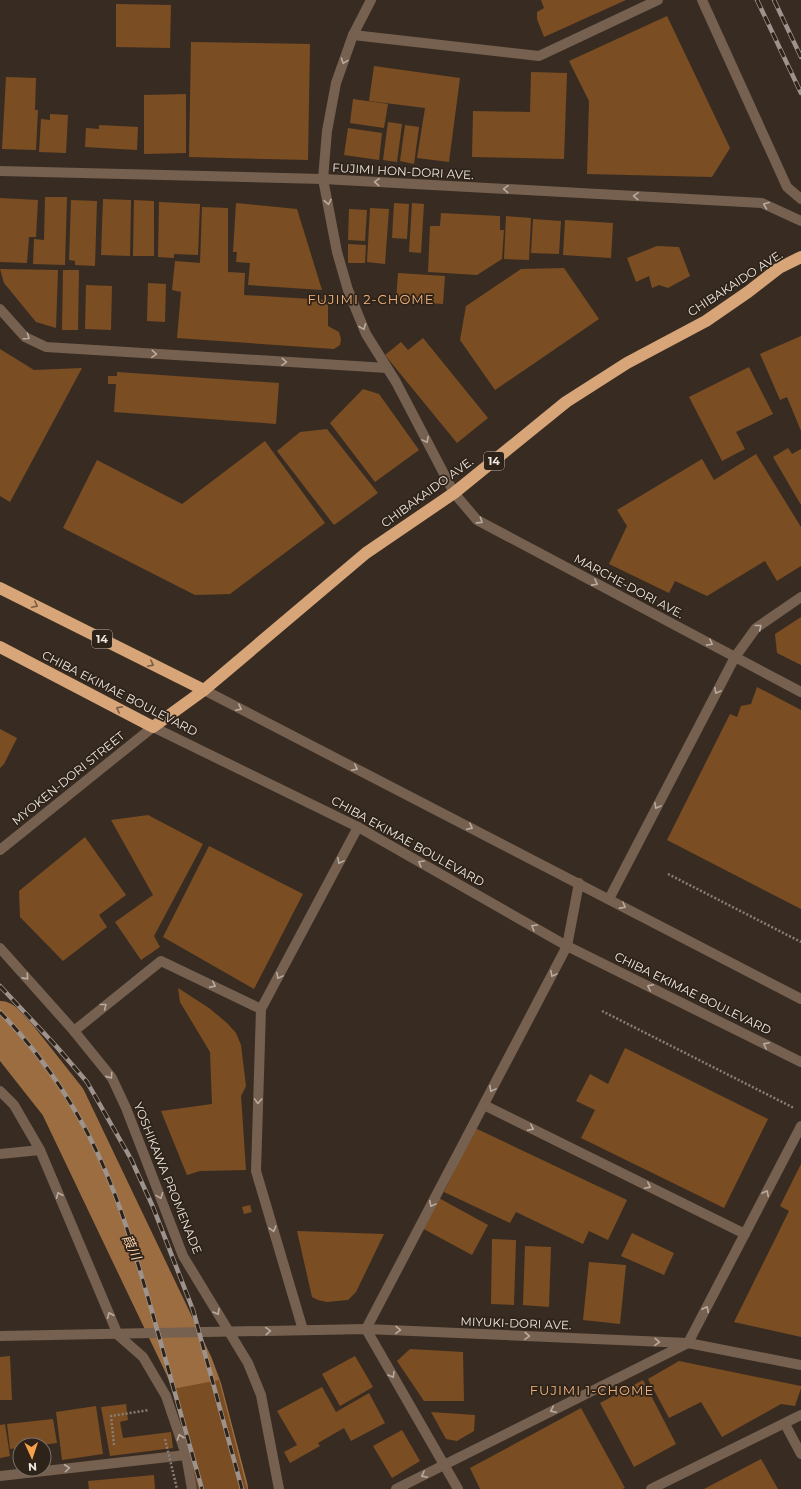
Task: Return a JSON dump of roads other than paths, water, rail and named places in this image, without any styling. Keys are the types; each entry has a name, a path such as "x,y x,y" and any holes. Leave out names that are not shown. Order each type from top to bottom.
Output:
{"highway":[{"name":"CHIBAKAIDO AVE.","path":"204,690 366,553 454,493 566,402 627,363 706,321 748,292 779,268 801,257"},
{"name":"14","path":"0,588 204,690 153,726"},
{"name":"CHIBA EKIMAE BOULEVARD","path":"0,647 153,726"}],"street":[{"name":"MARCHE-DORI AVE.","path":"371,0 353,35 336,83 327,131 323,180 337,252 348,290 366,334 387,368 454,493 477,520 801,692"},
{"path":"353,35 539,56 658,0"},
{"path":"702,0 787,186 801,200"},
{"name":"FUJIMI HON-DORI AVE.","path":"0,171 323,180 762,203 801,221"},
{"path":"0,309 25,337 46,347 387,368"},
{"path":"608,899 735,657 756,628 801,597"},
{"path":"204,690 801,999"},
{"name":"CHIBA EKIMAE BOULEVARD","path":"153,726 358,827 567,946 801,1062"},
{"name":"MYOKEN-DORI STREET","path":"0,850 153,726"},
{"path":"303,1330 256,1171 261,1008 358,827"},
{"path":"458,1489 366,1329 567,946 579,883"},
{"name":"YOSHIKAWA PROMENADE","path":"0,948 74,1031 112,1078 126,1108 184,1256 248,1363 262,1395 279,1489"},
{"path":"74,1031 161,961 261,1008"},
{"path":"0,1090 14,1105 40,1150 118,1335 143,1357 166,1396 186,1455 192,1489"},
{"path":"484,1105 745,1234"},
{"path":"396,1489 688,1343 801,1126"},
{"path":"0,1154 40,1150"},
{"name":"MIYUKI-DORI AVE.","path":"0,1336 118,1335 366,1329 688,1343 801,1366"},
{"path":"651,1489 801,1415"},
{"path":"785,1424 801,1454"},
{"path":"0,1476 186,1455"}],"waterway":[{"name":"葭川","path":"0,1025 14,1040 63,1102 189,1366 198,1390 224,1489"}],"railway":[{"path":"757,0 801,93"},
{"path":"774,0 801,57"},
{"path":"0,986 56,1046 87,1082 131,1159 153,1207 193,1310 242,1489"},
{"path":"0,1012 37,1055 69,1101 88,1134 108,1176 138,1264 202,1489"}],"district":[{"name":"FUJIMI 2-CHOME","path":"371,299"},
{"name":"FUJIMI 1-CHOME","path":"592,1390"}]}
